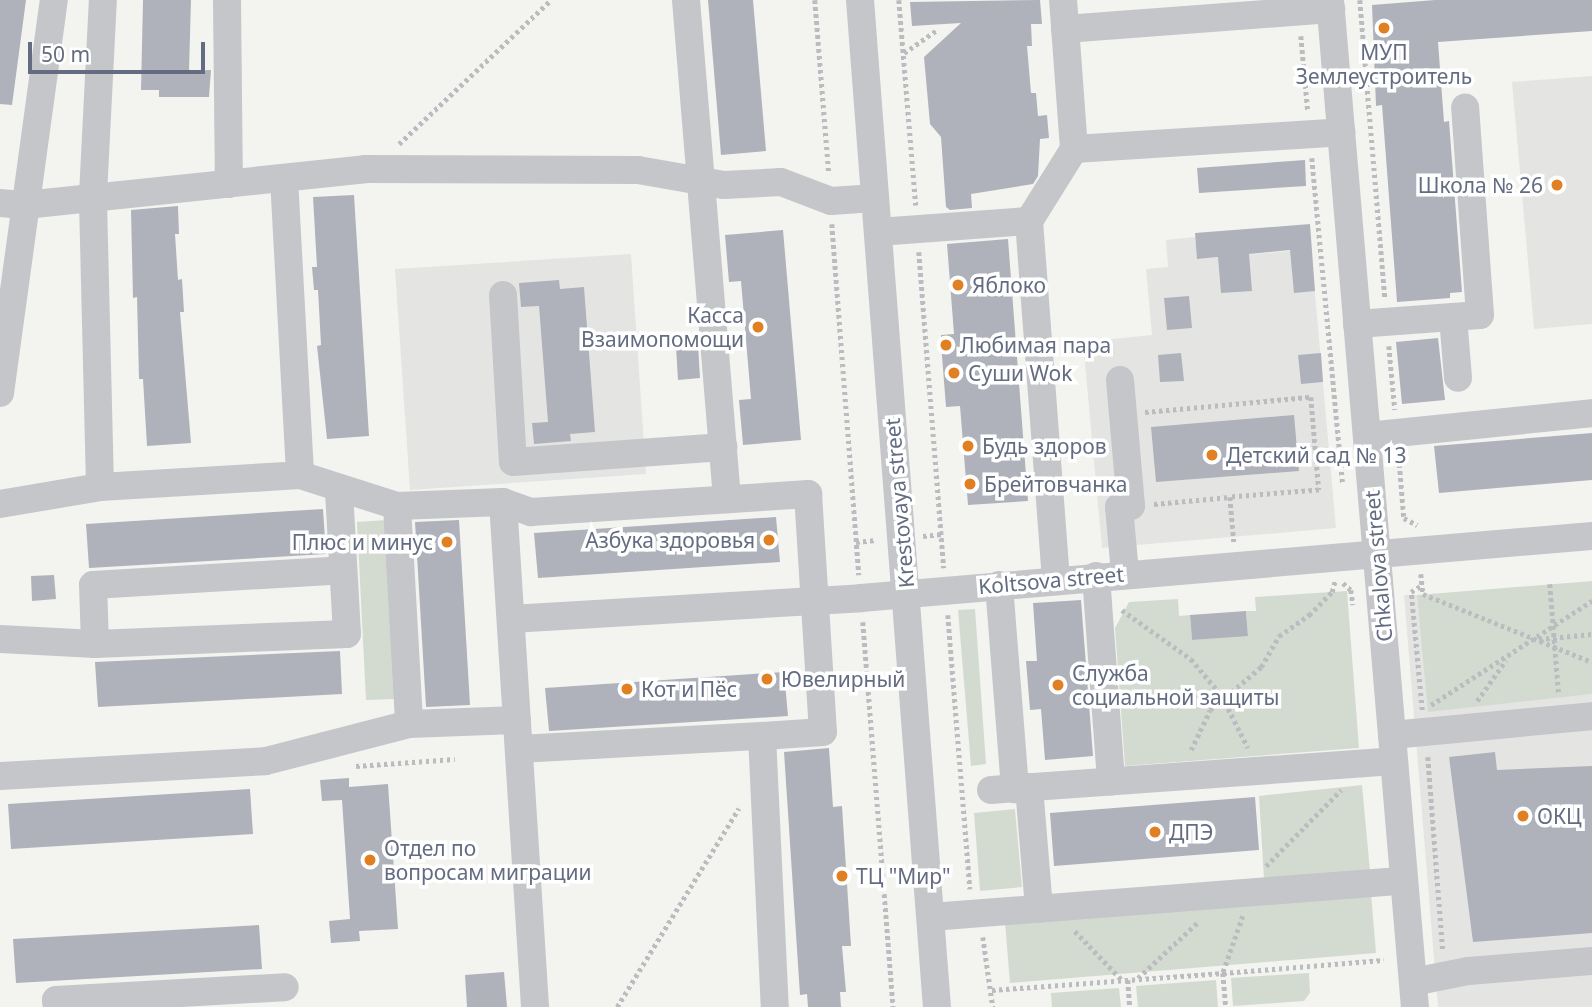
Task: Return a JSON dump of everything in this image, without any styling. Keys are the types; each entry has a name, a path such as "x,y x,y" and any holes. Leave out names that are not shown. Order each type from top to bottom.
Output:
{"street":[{"path":"0,393 13,204 54,0"},
{"path":"100,487 93,195 103,0"},
{"path":"227,0 229,184"},
{"path":"687,0 727,499"},
{"name":"Krestovaya street","path":"860,0 937,1007"},
{"path":"1056,580 1029,221 1074,149 1063,0"},
{"path":"1065,29 1298,11 1331,4"},
{"name":"Chkalova street","path":"1331,4 1377,553 1384,753 1404,881 1414,994"},
{"path":"1357,324 1480,315 1465,108"},
{"path":"1074,149 1341,132"},
{"path":"13,204 365,169 638,170 724,185 781,182 831,201 875,198"},
{"path":"285,178 300,475"},
{"path":"878,232 1029,221"},
{"path":"503,295 513,462 723,447"},
{"path":"1453,317 1458,378"},
{"path":"1120,380 1131,506 1119,507 1125,573"},
{"path":"1367,436 1592,413"},
{"path":"0,504 100,487 300,475 397,506 503,502 531,512 808,494 817,598 823,732 519,749"},
{"path":"0,639 95,644 347,635 339,489"},
{"path":"503,502 535,1007"},
{"path":"397,506 409,724"},
{"name":"Koltsova street","path":"510,619 817,598 861,598 1125,573 1592,536"},
{"path":"95,644 93,585 343,570"},
{"path":"1096,576 1111,781"},
{"path":"999,585 1012,789 1046,908"},
{"path":"1012,789 1259,770 1384,753 1423,721 1562,719 1592,716"},
{"path":"0,776 266,761 409,724 517,720"},
{"path":"762,736 775,1007"},
{"path":"931,917 1404,881"},
{"path":"1414,994 1445,978 1468,971 1592,961"},
{"path":"57,1007 57,1000 285,987 250,1007"}],"path":[{"path":"365,169 441,107 551,0"},
{"path":"815,0 893,1007"},
{"path":"900,0 974,914 988,954 993,1007"},
{"path":"1360,0 1404,518"},
{"path":"1298,11 1343,492"},
{"path":"904,53 937,30"},
{"path":"1123,414 1311,397 1319,490 1131,506"},
{"path":"1230,497 1234,543"},
{"path":"1178,776 1210,710 1222,696 1261,667 1279,636 1309,615 1335,583"},
{"path":"1550,584 1562,719"},
{"path":"1423,586 1411,592 1445,978"},
{"path":"1423,594 1592,662"},
{"path":"1137,979 1241,893 1384,753 1535,639 1592,601"},
{"path":"1098,604 1118,608 1175,646 1222,696 1259,770"},
{"path":"1535,639 1592,634"},
{"path":"351,767 455,759"},
{"path":"617,1007 743,803"},
{"path":"1226,1007 1223,973 1241,893"},
{"path":"1046,908 1125,980 1130,1007"},
{"path":"992,990 1383,960"}],"shaded area":[{"name":"Школа № 26","path":"1592,76 1592,324 1534,329 1512,82"},
{"name":"Детский сад № 13","path":"1195,237 1198,259 1311,249 1336,528 1102,548 1083,342 1152,335 1146,269 1168,267 1166,240"},
{"path":"631,254 646,474 410,490 395,269"},
{"path":"387,520 396,699 366,700 357,522"},
{"path":"1592,581 1592,694 1428,712 1417,595"},
{"path":"1347,591 1359,748 1125,766 1115,628 1129,602 1178,599 1179,616 1190,615 1192,640 1248,635 1246,611 1256,611 1255,597"},
{"path":"1404,595 1417,595 1429,711 1592,694 1592,1007 1438,1007"},
{"path":"975,609 986,764 971,766 958,610"},
{"path":"1362,785 1370,871 1264,879 1259,796"},
{"path":"1015,809 1022,887 980,891 974,813"},
{"path":"1371,893 1376,953 1010,983 1005,922"},
{"path":"1309,973 1310,993 1304,1001 1233,1006 1231,978"},
{"path":"1216,980 1218,1007 1138,1007 1136,986"},
{"path":"1119,988 1121,1007 1052,1007 1051,993"}],"building":[{"path":"0,0 26,0 12,105 0,104"},
{"path":"143,0 191,0 189,71 211,70 209,97 159,97 159,90 141,90"},
{"path":"708,0 753,0 766,151 721,155"},
{"path":"1040,0 1042,24 1031,24 1032,46 1027,46 1031,93 1036,93 1038,116 1047,115 1049,138 1040,139 1038,176 1033,184 971,194 972,208 950,210 946,207 941,137 930,124 924,57 961,23 912,26 910,2"},
{"path":"1435,0 1592,0 1592,31 1438,42 1444,122 1449,121 1462,292 1450,293 1450,298 1397,302 1382,105 1376,106 1372,5"},
{"path":"1305,160 1306,186 1199,193 1197,168"},
{"path":"354,195 369,436 327,439 317,346 321,345 318,290 314,290 312,267 317,267 313,197"},
{"path":"178,206 179,234 175,234 178,280 182,279 184,312 180,312 191,443 147,446 143,379 139,379 137,297 133,298 131,210"},
{"path":"1310,224 1315,291 1294,293 1290,250 1249,254 1252,291 1221,293 1218,257 1197,259 1195,233"},
{"path":"783,230 801,440 743,445 739,400 751,399 741,281 729,282 725,235"},
{"path":"1008,239 1028,501 968,505 960,406 946,407 941,335 954,334 947,244"},
{"path":"559,280 560,289 584,287 595,432 570,434 571,441 534,444 532,423 548,422 539,306 521,307 519,283"},
{"path":"1189,296 1192,328 1167,330 1164,298"},
{"path":"1438,338 1445,400 1402,404 1396,342"},
{"path":"698,345 700,378 678,380 676,347"},
{"path":"1181,353 1184,381 1160,382 1158,355"},
{"path":"1321,353 1323,382 1301,384 1298,355"},
{"path":"1294,415 1299,471 1156,482 1151,427"},
{"path":"1592,433 1592,480 1439,493 1434,446"},
{"path":"323,509 326,554 89,568 86,524"},
{"path":"776,517 780,562 538,578 534,533"},
{"path":"459,520 470,705 426,707 415,522"},
{"path":"54,575 56,599 32,601 31,576"},
{"name":"Служба социальной защиты","path":"1081,600 1093,756 1045,760 1041,709 1030,710 1026,661 1037,661 1033,603"},
{"path":"1246,611 1248,636 1192,640 1190,615"},
{"path":"340,651 342,694 98,707 95,662"},
{"path":"784,672 788,716 549,731 545,688"},
{"path":"829,748 833,807 842,806 851,946 842,946 846,992 840,992 841,1007 808,1007 807,994 800,995 784,752"},
{"name":"ОКЦ","path":"1495,752 1497,770 1592,766 1592,933 1473,942 1449,757"},
{"name":"Отдел по вопросам миграции","path":"349,778 349,787 388,784 398,929 359,931 360,941 331,943 329,921 350,919 342,800 322,801 320,780"},
{"path":"250,789 253,834 11,849 8,804"},
{"name":"ДПЭ","path":"1255,797 1259,850 1054,866 1050,813"},
{"path":"259,925 262,969 16,983 13,939"},
{"path":"504,972 507,1007 467,1007 465,975"}],"place":[{"name":"МУП Землеустроитель","path":"1384,28"},
{"name":"Школа № 26","path":"1557,185"},
{"name":"Яблоко","path":"958,285"},
{"name":"Касса Взаимопомощи","path":"758,327"},
{"name":"Любимая пара","path":"946,345"},
{"name":"Суши Wok","path":"954,373"},
{"name":"Будь здоров","path":"968,446"},
{"name":"Детский сад № 13","path":"1212,455"},
{"name":"Брейтовчанка","path":"970,484"},
{"name":"Азбука здоровья","path":"769,540"},
{"name":"Плюс и минус","path":"447,542"},
{"name":"Ювелирный","path":"767,679"},
{"name":"Служба социальной защиты","path":"1058,685"},
{"name":"Кот и Пёс","path":"627,689"},
{"name":"ОКЦ","path":"1523,816"},
{"name":"ДПЭ","path":"1155,832"},
{"name":"Отдел по вопросам миграции","path":"370,860"},
{"name":"ТЦ \"Мир\"","path":"842,876"}]}
